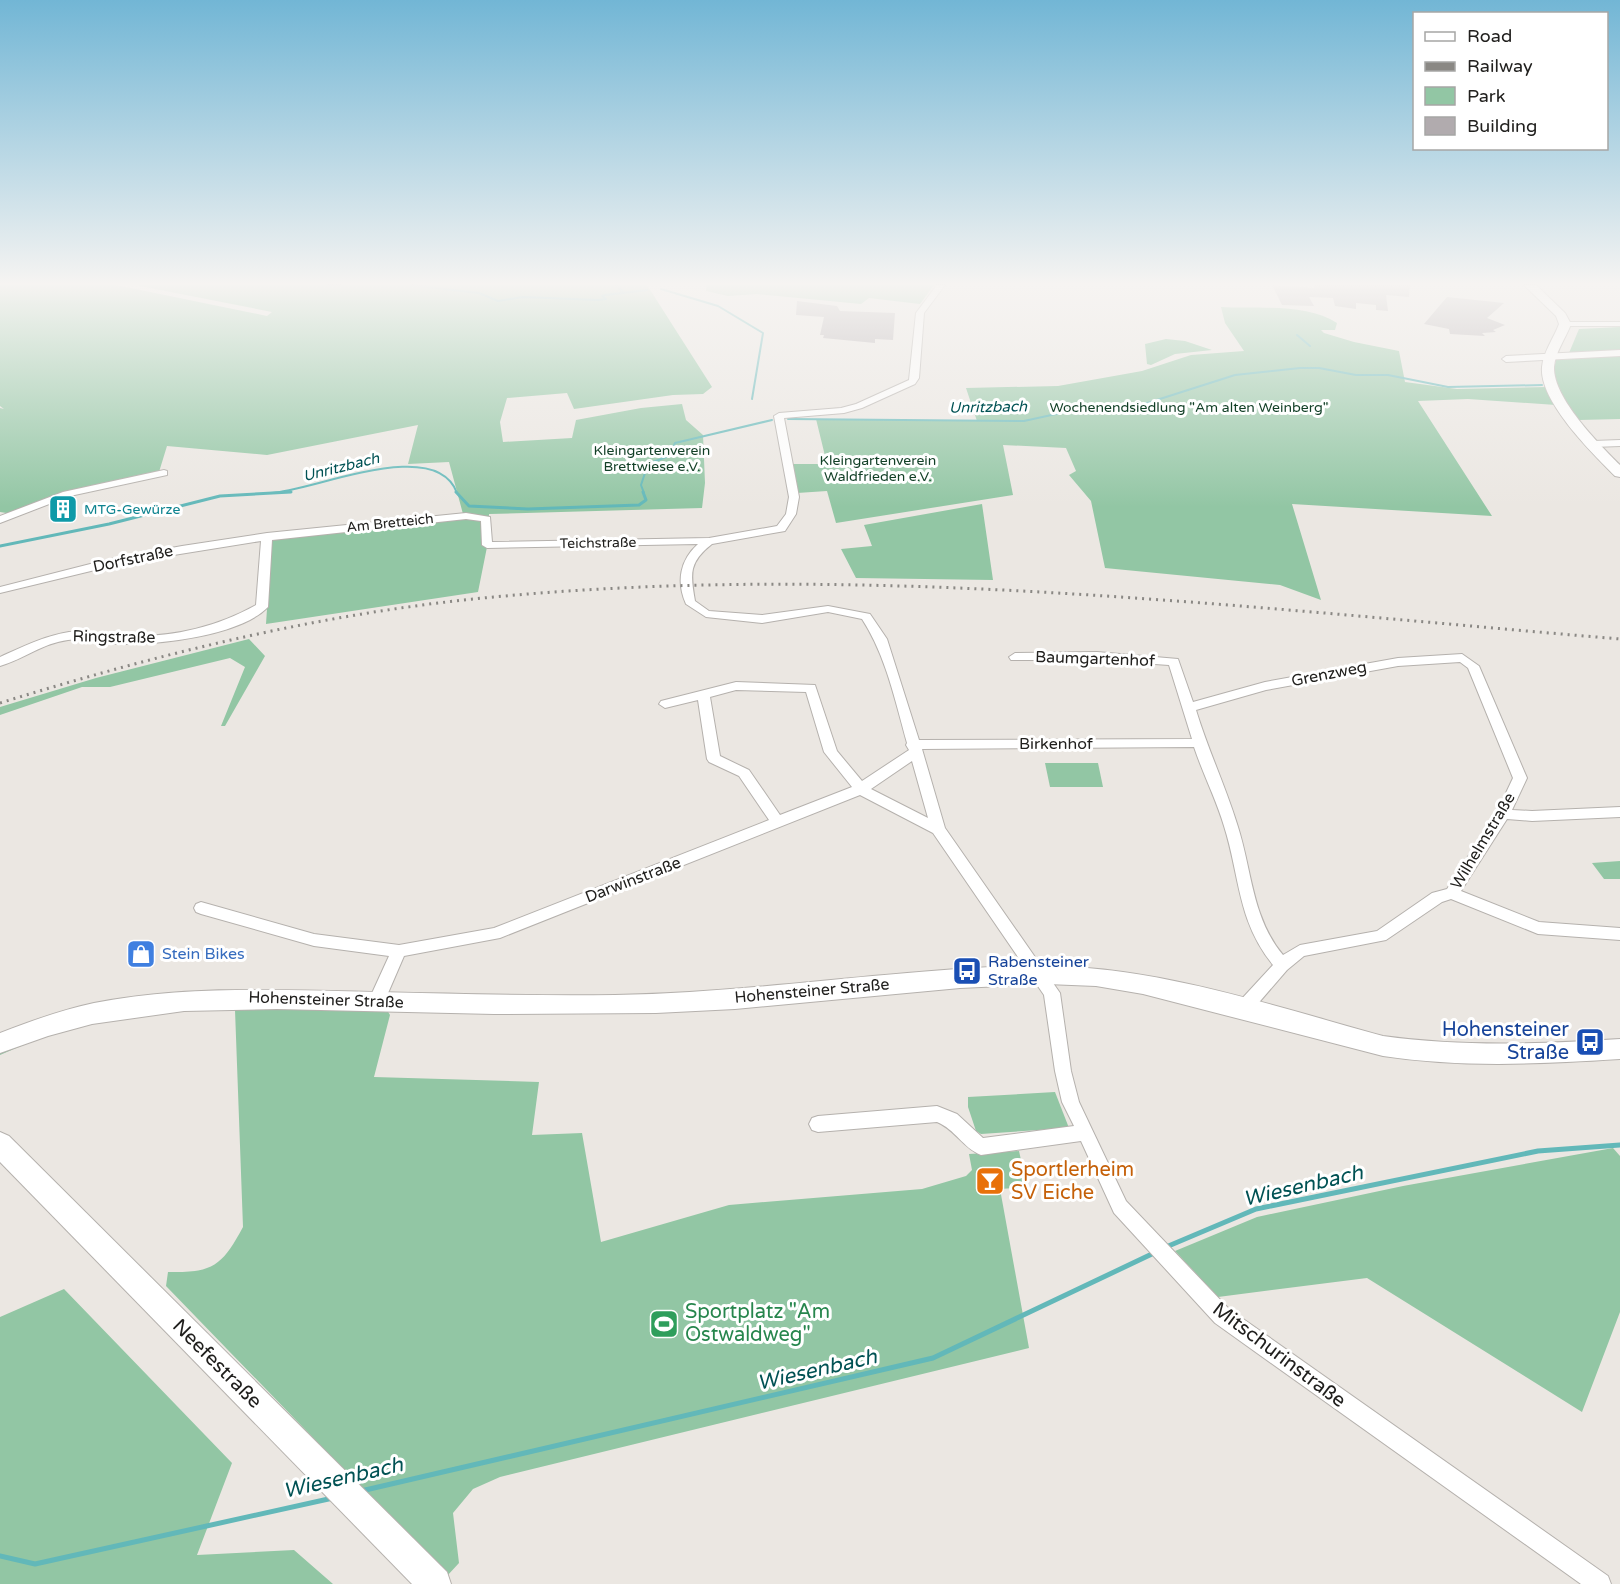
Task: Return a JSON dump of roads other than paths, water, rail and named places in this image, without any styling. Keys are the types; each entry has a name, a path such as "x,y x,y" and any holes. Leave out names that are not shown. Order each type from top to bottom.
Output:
{"main road":[{"path":"1552,359 1548,368 1550,382 1593,444 1620,473"},
{"name":"Hohensteiner Straße","path":"0,1043 53,1022 87,1013 162,1001 245,998 620,1005 699,1002 944,979 1042,975 1122,980 1383,1046 1415,1052 1482,1056 1620,1049"},
{"name":"Neefestraße","path":"0,1144 435,1584"}],"street":[{"path":"781,529 791,514 794,497 779,422 782,414 841,411 859,406 912,382 915,378 916,359"},
{"path":"1593,444 1620,443"},
{"path":"0,520 67,494 164,473"},
{"name":"Am Bretteich","path":"267,536 476,516 486,519 487,545"},
{"path":"794,533 781,529 709,541 691,554 686,566 690,602 706,614 762,619 828,609 866,616 881,639 892,669 913,749 938,829 1042,975"},
{"name":"Dorfstraße","path":"0,590 134,558 267,536"},
{"name":"Ringstraße","path":"0,662 42,643 69,636 125,641 194,635 228,625 262,607 267,536"},
{"name":"Teichstraße","path":"487,545 709,541"},
{"name":"Baumgartenhof","path":"1016,657 1097,656 1174,662 1191,707"},
{"name":"Grenzweg","path":"1191,707 1254,689 1355,668 1398,662 1461,658 1469,661"},
{"name":"Wilhelmstraße","path":"1243,1009 1282,965 1300,951 1382,936 1437,897 1452,893 1503,814 1520,778 1469,661"},
{"path":"665,704 736,686 811,688 831,752 861,789 938,829"},
{"path":"704,695 714,759 744,773 778,823"},
{"path":"1191,707 1199,743 1231,827 1253,924 1266,948 1282,965"},
{"name":"Birkenhof","path":"913,749 1199,743"},
{"name":"Darwinstraße","path":"201,908 314,940 399,951 495,934 861,789 913,749"},
{"path":"1503,814 1532,816 1620,812"},
{"path":"1452,893 1538,928 1620,934"},
{"path":"376,1002 399,951"},
{"name":"Mitschurinstraße","path":"1042,975 1052,993 1063,1071 1071,1102 1083,1133 1119,1207 1222,1316 1600,1584"},
{"path":"818,1124 937,1114 954,1120 974,1143 981,1147 1083,1133"}],"waterway":[{"path":"752,399 759,359"},
{"name":"Unritzbach","path":"788,419 1024,421 1079,409 1141,405 1235,375 1300,368 1319,368 1356,375 1388,375 1448,387 1542,385"},
{"name":"Unritzbach","path":"644,493 641,485 648,464 669,456 675,443 772,420"},
{"name":"Unritzbach","path":"271,493 372,470 400,467 425,468 445,476 457,493"},
{"name":"Unritzbach","path":"0,546 109,524 220,496 291,492"},
{"name":"Unritzbach","path":"456,492 469,506 528,509 639,505 646,500 643,492"},
{"name":"Wiesenbach","path":"1166,1247 1256,1209 1538,1151 1620,1145"},
{"name":"Wiesenbach","path":"361,1491 933,1358 1154,1253"},
{"name":"Wiesenbach","path":"0,1556 35,1564 333,1498"}],"railway":[{"path":"0,703 172,654 346,617 464,600 608,589 753,584 898,586 1042,592 1620,639"}],"place":[{"name":"MTG-Gewürze","path":"63,509"},
{"name":"Stein Bikes","path":"141,954"},
{"name":"Rabensteiner Straße","path":"967,971"},
{"name":"Hohensteiner Straße","path":"1590,1042"},
{"name":"Sportlerheim SV Eiche","path":"990,1181"},
{"name":"Sportplatz \"Am Ostwaldweg\"","path":"664,1324"}],"park label":[{"name":"Wochenendsiedlung \"Am alten Weinberg\"","path":"1189,407"},
{"name":"Kleingartenverein Brettwiese e.V.","path":"652,458"},
{"name":"Kleingartenverein Waldfrieden e.V.","path":"878,468"}]}
